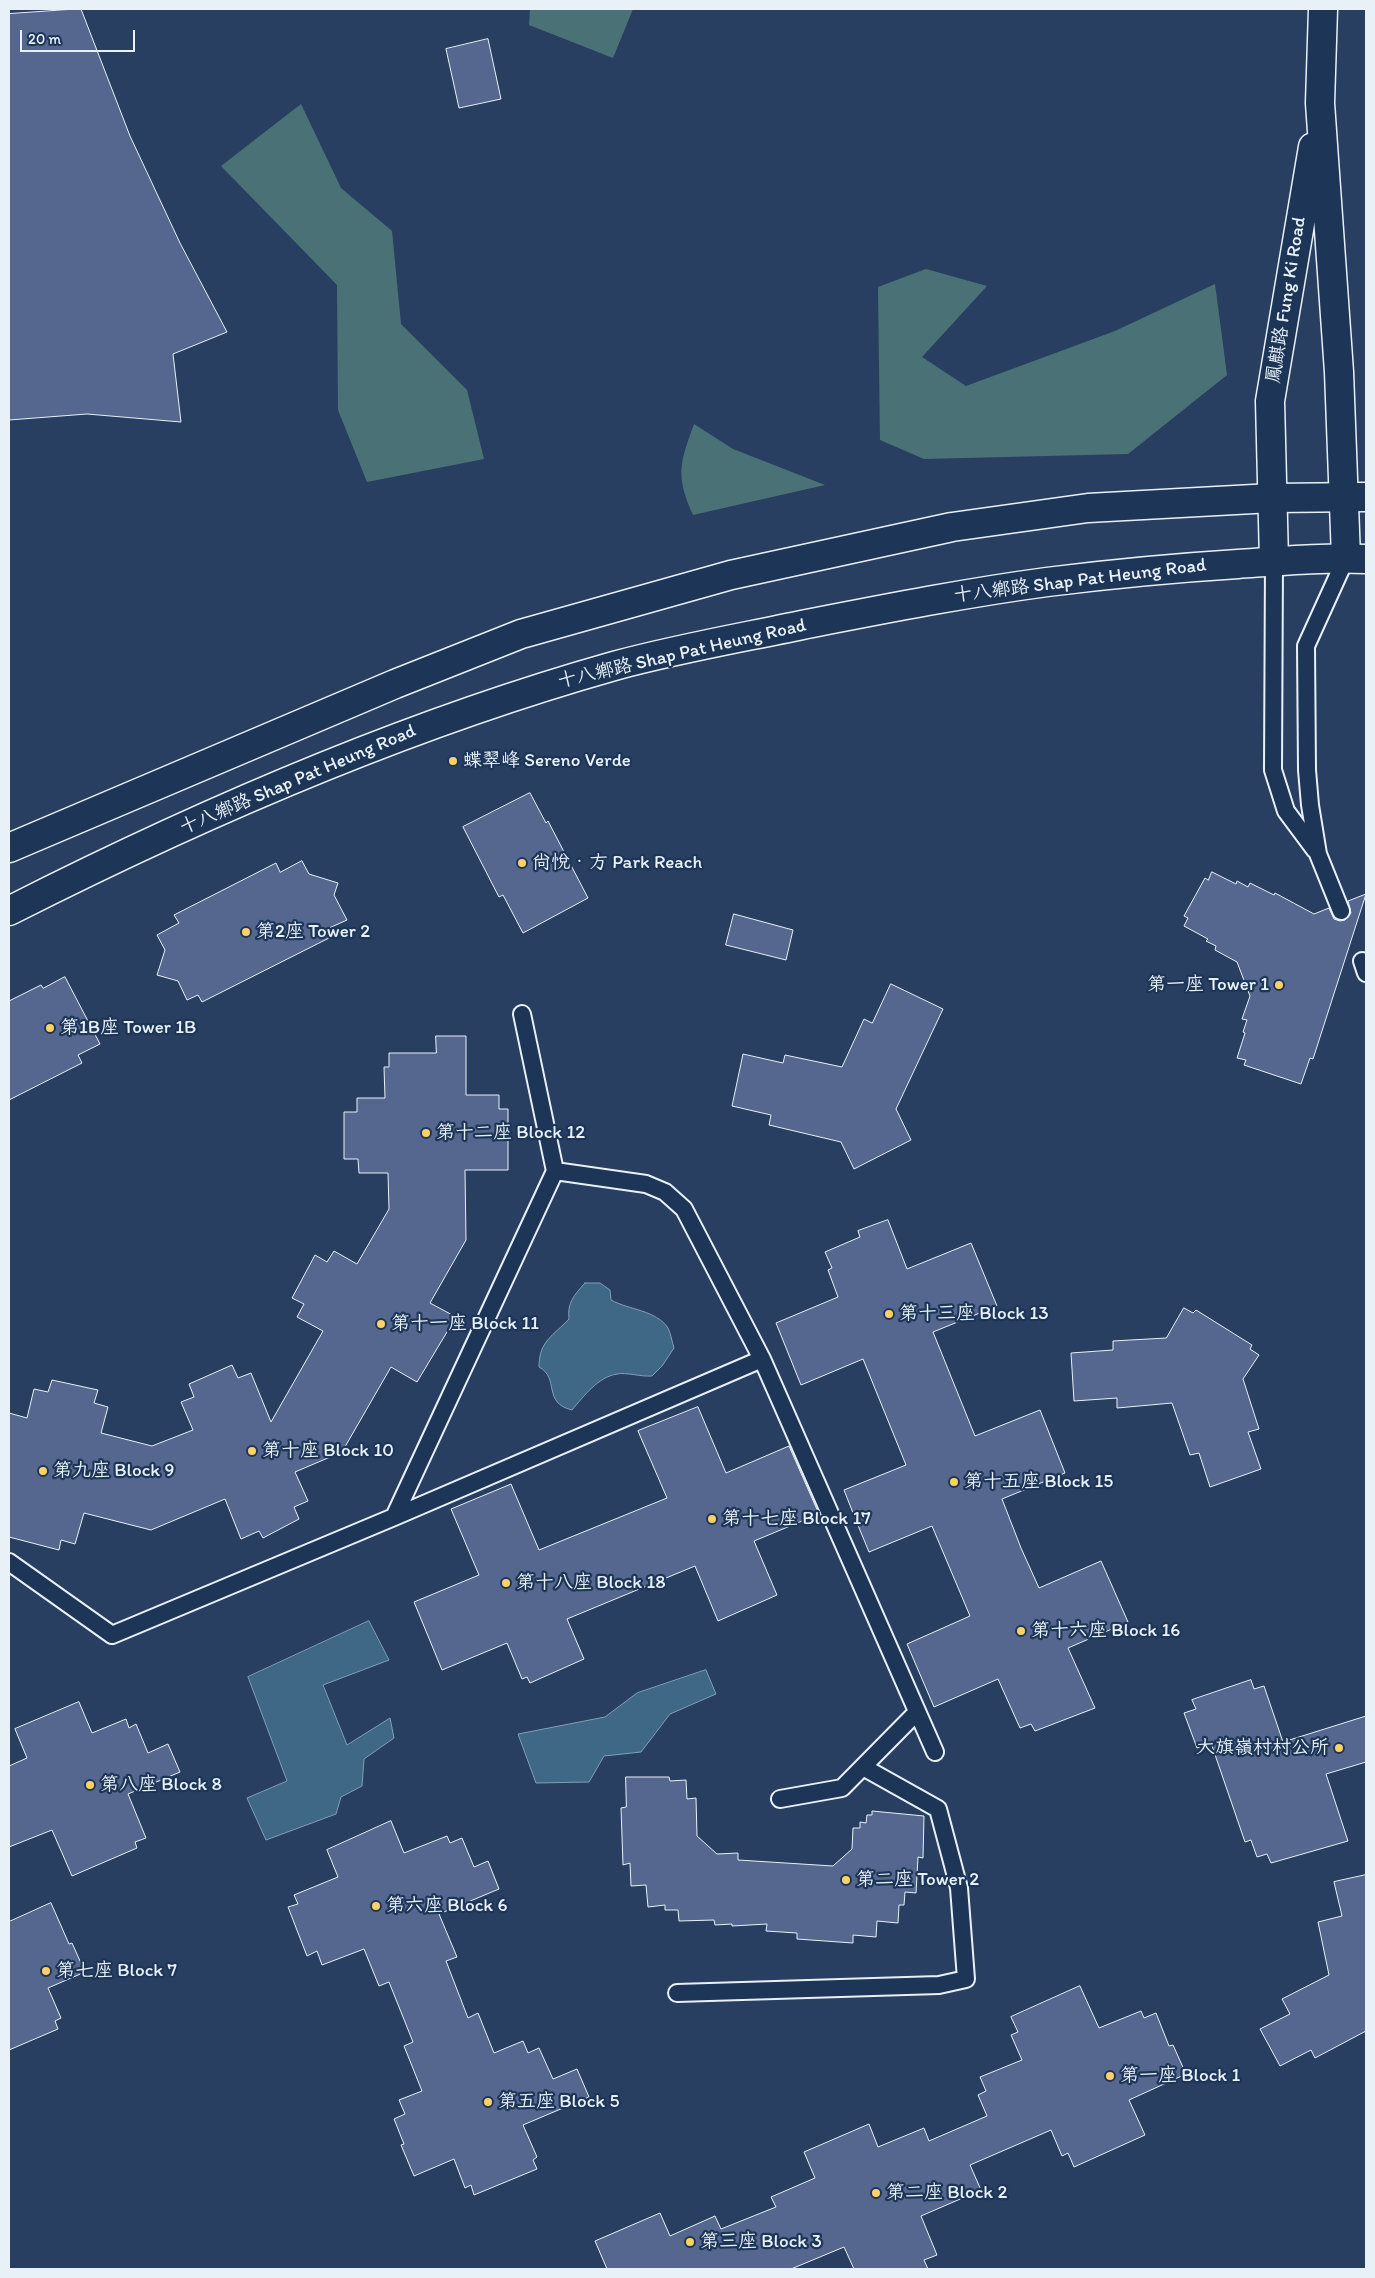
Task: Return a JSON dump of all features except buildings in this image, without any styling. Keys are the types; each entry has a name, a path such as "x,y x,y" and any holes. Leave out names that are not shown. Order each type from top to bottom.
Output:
{"main road":[{"name":"鳳麒路 Fung Ki Road","path":"1323,9 1320,103 1338,362 1356,496 1356,558"},
{"name":"鳳麒路 Fung Ki Road","path":"1274,561 1270,401 1320,103"},
{"path":"9,848 449,662 521,634 638,600 804,558 952,527 1088,508 1272,498 1356,496"},
{"name":"十八鄉路 Shap Pat Heung Road","path":"9,911 184,826 316,771 473,711 618,665 764,633 964,593 1100,575 1274,561 1356,558"}],"lane":[{"path":"1318,854 1307,770 1306,646 1356,558"},
{"path":"1274,561 1273,770 1286,810 1318,854 1341,911"},
{"path":"394,1517 555,1171 522,1014"},
{"path":"555,1171 646,1184 666,1192 684,1209 762,1359 935,1752"},
{"path":"9,1562 112,1634 394,1517 762,1359"},
{"path":"780,1799 842,1788 917,1712"},
{"path":"677,1993 938,1985 966,1979 959,1888 938,1809 863,1767"}],"green space":[{"path":"530,9 633,9 613,58 529,25"},
{"path":"301,104 341,188 392,231 401,324 467,390 484,459 367,482 338,410 337,285 221,166"},
{"path":"926,269 987,286 922,357 966,386 1115,331 1215,284 1227,375 1128,454 924,459 880,440 878,287"},
{"path":"694,424 733,449 825,485 693,515 684,489 682,469 685,449"}],"water":[{"path":"585,1283 600,1283 610,1290 611,1300 657,1317 668,1328 674,1348 662,1366 652,1376 621,1374 610,1376 592,1388 572,1410 563,1407 557,1402 549,1377 539,1367 541,1351 544,1345 569,1319 569,1308 572,1300"},
{"path":"369,1621 389,1660 323,1685 347,1745 390,1718 394,1738 364,1759 362,1786 341,1797 336,1814 266,1840 247,1798 287,1781 248,1677"},
{"path":"706,1670 716,1694 670,1714 641,1752 604,1756 589,1782 536,1783 518,1734 605,1717 637,1693"}],"place":[{"name":"蝶翠峰 Sereno Verde","path":"453,761"},
{"name":"尚悦‧方 Park Reach","path":"522,863"},
{"name":"第2座 Tower 2","path":"246,932"},
{"name":"第一座 Tower 1","path":"1279,985"},
{"name":"第1B座 Tower 1B","path":"50,1028"},
{"name":"第十二座 Block 12","path":"426,1133"},
{"name":"第十三座 Block 13","path":"889,1314"},
{"name":"第十一座 Block 11","path":"381,1324"},
{"name":"第十座 Block 10","path":"252,1451"},
{"name":"第九座 Block 9","path":"43,1471"},
{"name":"第十五座 Block 15","path":"954,1482"},
{"name":"第十七座 Block 17","path":"712,1519"},
{"name":"第十八座 Block 18","path":"506,1583"},
{"name":"第十六座 Block 16","path":"1021,1631"},
{"name":"大旗嶺村村公所","path":"1339,1748"},
{"name":"第八座 Block 8","path":"90,1785"},
{"name":"第二座 Tower 2","path":"846,1880"},
{"name":"第六座 Block 6","path":"376,1906"},
{"name":"第七座 Block 7","path":"46,1971"},
{"name":"第一座 Block 1","path":"1110,2076"},
{"name":"第五座 Block 5","path":"488,2102"},
{"name":"第二座 Block 2","path":"876,2193"},
{"name":"第三座 Block 3","path":"690,2242"}]}
